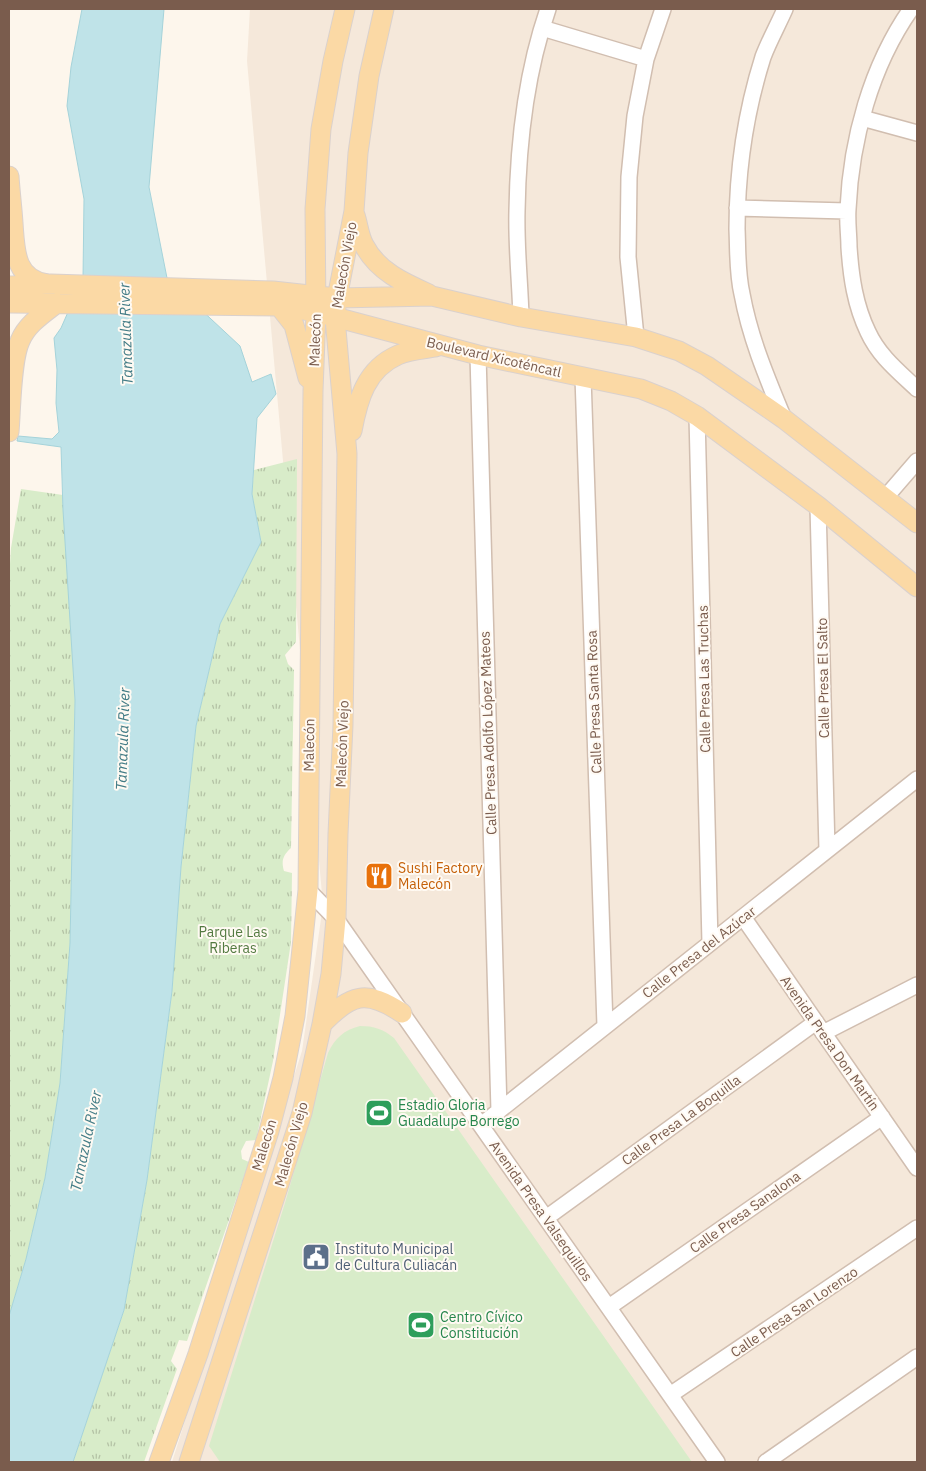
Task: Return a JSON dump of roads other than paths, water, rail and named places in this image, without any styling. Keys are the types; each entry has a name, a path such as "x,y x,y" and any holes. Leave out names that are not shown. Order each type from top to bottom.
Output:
{"main road":[{"name":"Malecón","path":"159,1462 198,1354 269,1131 284,1078 295,1016 308,890 313,392 316,304 315,209 321,129 333,61 345,9"},
{"name":"Malecón Viejo","path":"189,1462 302,1113 331,974 336,919 343,725 347,454 336,318 337,298 354,211 358,153 368,76 384,9"},
{"path":"9,176 15,248 18,262 31,279 51,284"},
{"path":"354,211 364,245 376,262 396,279 432,296"},
{"name":"Boulevard Xicoténcatl","path":"9,286 51,284 316,304 337,298 432,296 521,317 636,338 679,351 706,366 784,419 885,498 915,518"},
{"name":"Boulevard Xicoténcatl","path":"9,303 274,301"},
{"path":"274,301 294,325 313,392"},
{"path":"9,432 16,355 20,341 34,321 57,303"},
{"name":"Boulevard Xicoténcatl","path":"316,304 336,318 478,355 641,389 671,401 697,416 818,506 917,587"},
{"path":"347,454 357,405 367,382 380,365 399,354 443,346"},
{"path":"322,1024 343,1004 359,998 380,1000 402,1013"}],"street":[{"path":"521,317 517,211 522,131 529,83 548,9"},
{"path":"636,338 628,257 629,177 635,116 646,59 663,9"},
{"path":"784,419 752,339 741,292 738,261 737,208 739,164 749,110 764,56 785,9"},
{"path":"911,9 878,70 862,118 851,172 848,211 851,276 856,299 867,331 880,354 893,368 917,388"},
{"path":"542,28 646,59"},
{"path":"862,118 917,133"},
{"path":"737,208 848,211"},
{"name":"Calle Presa Adolfo López Mateos","path":"478,355 499,1111"},
{"name":"Calle Presa Santa Rosa","path":"583,377 605,1026"},
{"name":"Calle Presa Las Truchas","path":"697,416 710,942"},
{"path":"885,498 917,461"},
{"name":"Calle Presa El Salto","path":"818,506 827,850"},
{"name":"Calle Presa del Azúcar","path":"481,1125 917,779"},
{"name":"Avenida Presa Valsequillos","path":"308,890 336,919 717,1462"},
{"name":"Avenida Presa Don Martín","path":"743,917 882,1117 915,1159"},
{"name":"Calle Presa La Boquilla","path":"546,1218 820,1028 917,985"},
{"name":"Calle Presa Sanalona","path":"609,1307 882,1117"},
{"name":"Calle Presa San Lorenzo","path":"670,1396 917,1228"},
{"path":"766,1462 917,1357"}],"water":[{"name":"Tamazula River","path":"82,9 164,9 149,187 167,278 240,346 252,382 271,374 276,394 257,418 252,494 261,542 220,624 196,726 181,867 172,991 147,1180 124,1310 73,1462 9,1462 9,1316 26,1259 45,1178 60,1083 70,943 75,700 61,447 17,441 18,436 52,439 59,432 54,338 61,328 83,278 84,199 67,106 71,67"}],"place":[{"name":"Sushi Factory Malecón","path":"379,876"},
{"name":"Estadio Gloria Guadalupe Borrego","path":"379,1113"},
{"name":"Instituto Municipal de Cultura Culiacán","path":"316,1257"},
{"name":"Centro Cívico Constitución","path":"421,1325"}],"park label":[{"name":"Parque Las Riberas","path":"233,940"}]}
